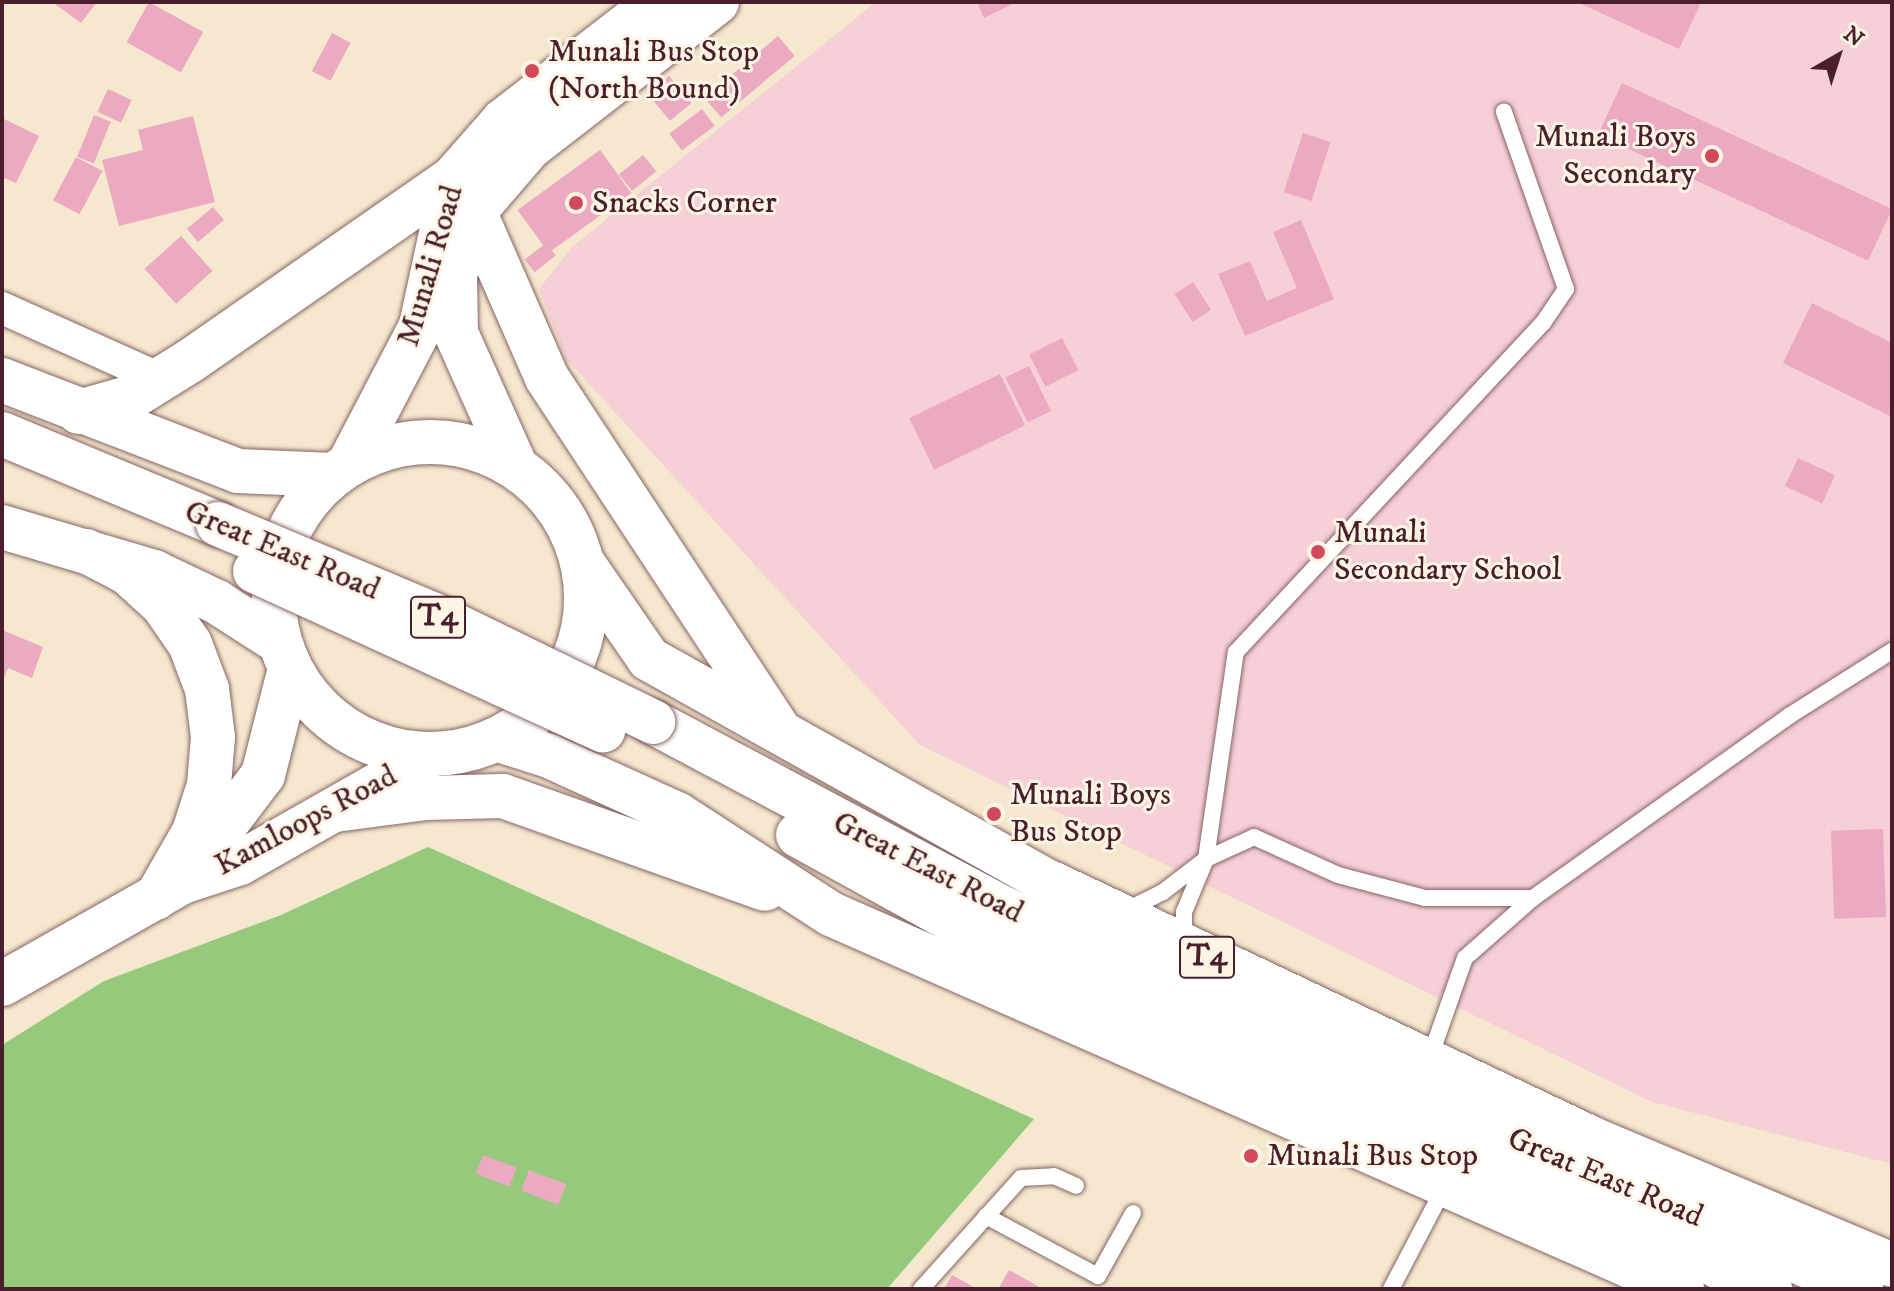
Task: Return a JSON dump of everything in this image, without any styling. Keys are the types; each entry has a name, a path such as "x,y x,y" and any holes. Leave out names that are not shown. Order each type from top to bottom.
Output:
{"main road":[{"name":"Munali Road","path":"341,470 421,326 464,184 503,121 657,2"},
{"name":"Munali Road","path":"464,184 529,148 717,2"},
{"name":"Munali Road","path":"464,184 455,276 456,333 515,465"},
{"path":"79,412 132,397 273,308 374,228 464,184 547,378 781,732"},
{"name":"Great East Road","path":"2,380 238,471 341,470"},
{"name":"Great East Road","path":"2,434 212,537"},
{"path":"450,442 484,449 515,465 546,490 569,523 582,562 587,598 583,632 570,664 551,694 499,740 464,752 428,756 393,753 360,742 307,698 285,655 273,605 284,545 307,501 341,470 403,445 450,442"},
{"name":"Great East Road","path":"2,463 434,615 648,735 966,927 1226,1051 1770,1289"},
{"path":"2,527 86,551 191,588 285,655"},
{"path":"86,551 128,573 163,605 190,644 207,689 213,737 209,785 194,832 169,890"},
{"name":"Great East Road","path":"582,562 649,659 1045,880 1595,1140 1892,1265"},
{"name":"Kamloops Road","path":"169,890 263,775 285,655"},
{"name":"Great East Road","path":"648,735 1007,910 1400,1089 1861,1289"},
{"path":"499,740 549,756 677,814 831,914"},
{"name":"Kamloops Road","path":"2,984 169,890 240,863 428,756"},
{"path":"335,810 426,798 503,796 831,914 1682,1289"}],"street":[{"path":"2,308 160,379"}],"lane":[{"path":"1184,945 1184,912 1206,859 1236,652 1543,323 1566,289 1504,112"},
{"path":"1429,1062 1465,958 1533,898 1789,716 1892,651"},
{"path":"1118,915 1163,892 1206,859 1254,837 1338,875 1425,898 1533,898"},
{"path":"921,1289 1021,1178 1054,1176 1076,1186"},
{"path":"1391,1289 1445,1184"},
{"path":"986,1216 1098,1276 1133,1213"}],"shaded area":[{"name":"Munali Secondary School","path":"876,2 1892,2 1892,1164 1652,1102 920,745 566,359 539,289 572,247"}],"green space":[{"path":"428,847 1034,1119 887,1289 2,1289 2,1045 104,981 281,915"}],"building":[{"path":"52,2 97,2 81,23"},
{"path":"149,2 203,32 181,72 127,42"},
{"path":"977,2 1017,2 984,18"},
{"path":"1577,2 1694,2 1700,5 1679,49"},
{"path":"332,33 351,43 330,81 312,71"},
{"path":"778,36 795,56 721,118 704,98"},
{"path":"669,76 691,103 670,121 648,94"},
{"path":"1622,83 1892,209 1868,261 1598,135"},
{"path":"108,89 132,100 121,123 97,112"},
{"path":"702,109 715,126 682,150 669,134"},
{"path":"94,115 111,122 94,163 77,157"},
{"path":"193,116 215,202 119,226 102,160 143,150 138,130"},
{"path":"2,118 39,136 16,183 2,177"},
{"path":"1303,133 1331,142 1311,201 1284,192"},
{"name":"Snacks Corner","path":"600,150 631,193 549,253 517,210"},
{"path":"643,155 656,171 632,191 619,175"},
{"path":"76,157 102,171 79,214 53,200"},
{"path":"213,207 224,220 198,242 187,229"},
{"path":"1301,220 1334,299 1245,336 1218,274 1250,261 1267,301 1297,288 1273,232"},
{"path":"181,236 212,271 176,304 145,269"},
{"path":"546,243 556,256 535,272 525,260"},
{"path":"1193,282 1211,310 1193,322 1175,294"},
{"path":"1812,303 1892,343 1892,417 1783,363"},
{"path":"1062,338 1078,370 1045,387 1029,355"},
{"path":"1029,366 1051,411 1028,422 1006,377"},
{"path":"1000,374 1025,425 934,470 909,418"},
{"path":"1798,458 1835,475 1822,503 1785,486"},
{"path":"2,630 43,647 32,678 8,668 2,683"},
{"path":"1883,829 1886,917 1834,919 1831,831"},
{"path":"483,1155 517,1168 509,1187 476,1174"},
{"path":"529,1170 566,1184 558,1205 521,1191"},
{"path":"1009,1270 1043,1289 998,1289"},
{"path":"952,1275 977,1289 944,1289"}],"place":[{"name":"Munali Bus Stop (North Bound)","path":"532,71"},
{"name":"Munali Boys Secondary","path":"1712,156"},
{"name":"Snacks Corner","path":"576,203"},
{"name":"Munali Secondary School","path":"1318,552"},
{"name":"Munali Boys Bus Stop","path":"994,814"},
{"name":"Munali Bus Stop","path":"1251,1156"}]}
